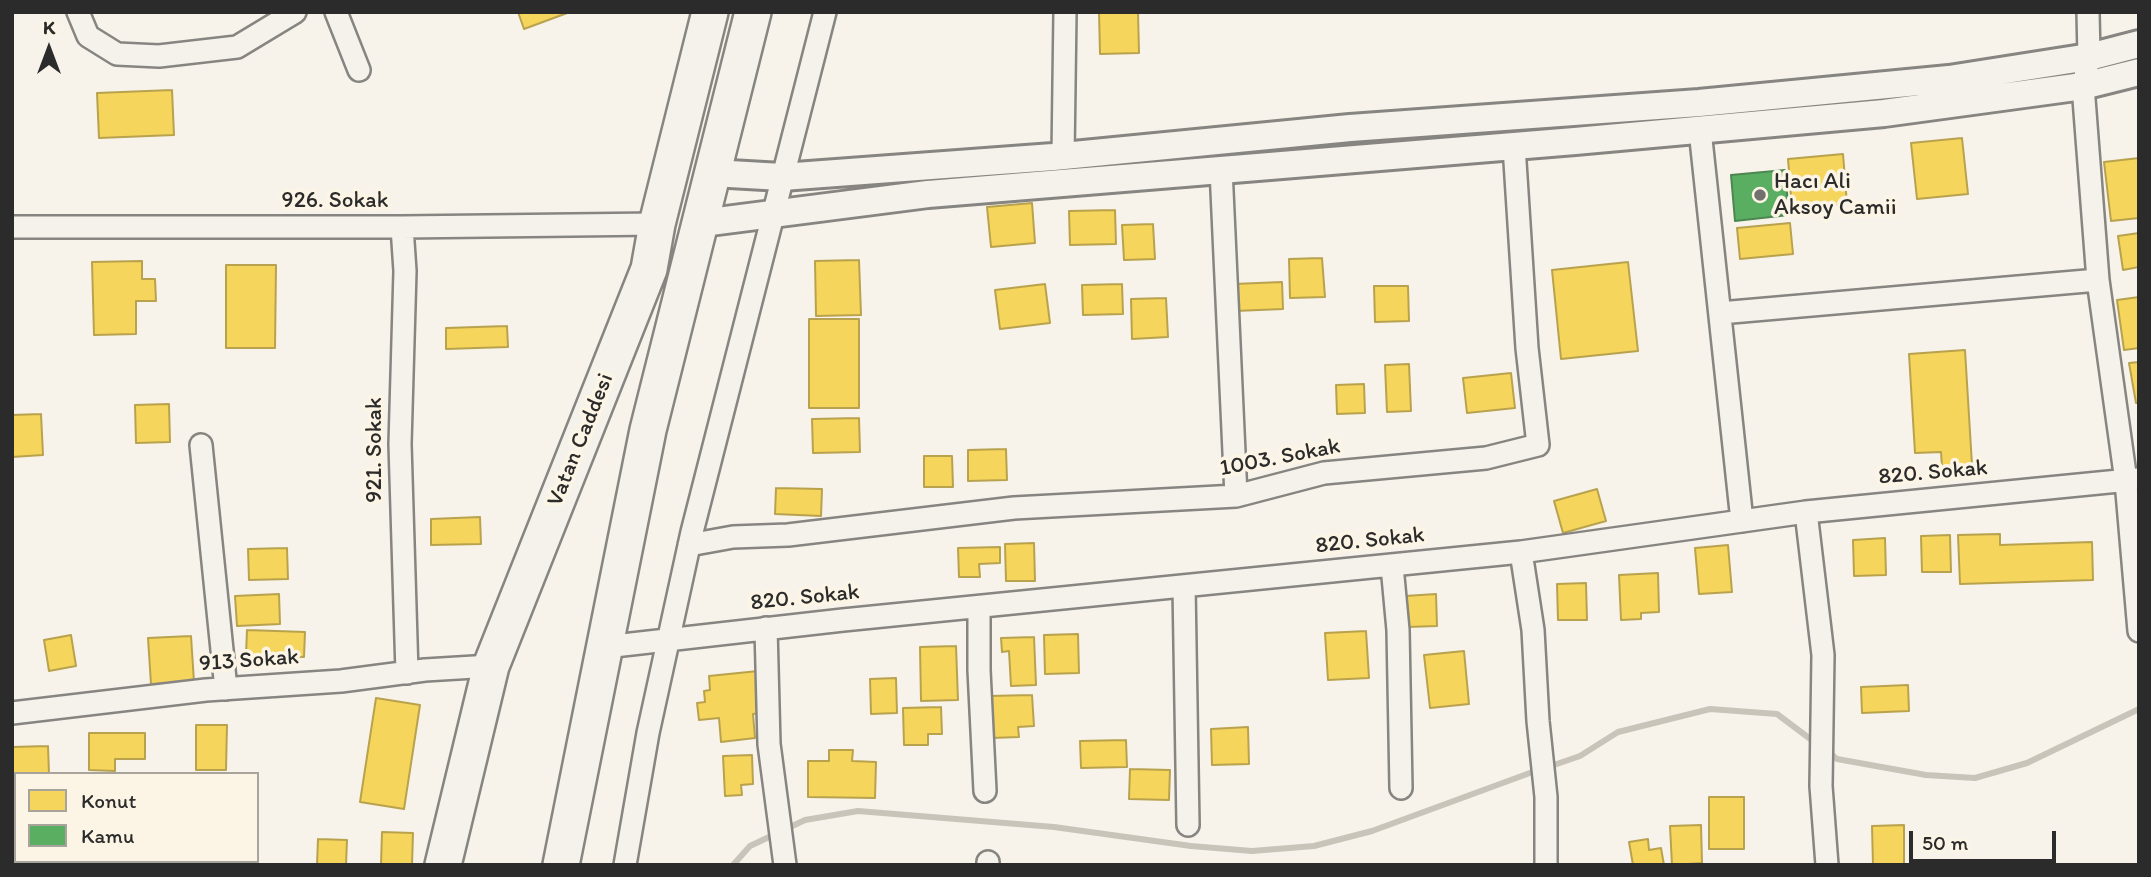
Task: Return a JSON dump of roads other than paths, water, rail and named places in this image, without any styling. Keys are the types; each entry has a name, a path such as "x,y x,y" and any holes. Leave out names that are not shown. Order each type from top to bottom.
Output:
{"highway":[{"name":"Vatan Caddesi","path":"443,865 491,666 649,269 657,224 710,12"},
{"path":"561,865 648,430 754,12"}],"street":[{"path":"78,12 88,36 117,54 159,56 237,47 295,12"},
{"path":"336,12 359,69"},
{"path":"625,865 648,733 689,545 771,215 825,12"},
{"path":"1063,156 1065,12"},
{"path":"2088,12 2089,57 2083,86 2098,279 2133,480 2139,631"},
{"path":"712,173 782,177 1063,156 1350,128 1699,103 1949,79 2089,57 2139,44"},
{"path":"702,223 928,194 1884,113 2083,86 2139,72"},
{"path":"1700,130 1742,521"},
{"name":"1003. Sokak","path":"689,545 733,537 788,535 1014,508 1236,496 1324,473 1486,458 1538,445 1528,348 1514,146"},
{"path":"1221,169 1236,496"},
{"name":"926. Sokak","path":"12,227 657,224"},
{"name":"921. Sokak","path":"402,227 405,271 400,444 407,673"},
{"path":"1720,313 2098,279"},
{"path":"201,445 226,689"},
{"name":"820. Sokak","path":"605,647 766,628 1521,552 1806,512 2133,480"},
{"path":"1806,512 1823,655 1821,786 1827,865"},
{"path":"1521,552 1533,630 1546,797 1546,865"},
{"path":"1392,566 1398,630 1401,788"},
{"path":"1184,586 1188,825"},
{"path":"979,607 985,791"},
{"path":"766,628 769,744 785,865"},
{"name":"913 Sokak","path":"12,713 226,689 491,666"}],"waterway":[{"path":"1548,767 1580,756 1618,732 1710,709 1777,714 1817,744"},
{"path":"1826,750 1837,759 1926,775 1975,778 2027,763 2139,709"},
{"path":"733,865 750,846 805,820 858,811 1054,827 1191,846 1252,851 1314,846 1372,831 1538,770"}],"place":[{"name":"Hacı Ali Aksoy Camii","path":"1760,195"}]}
